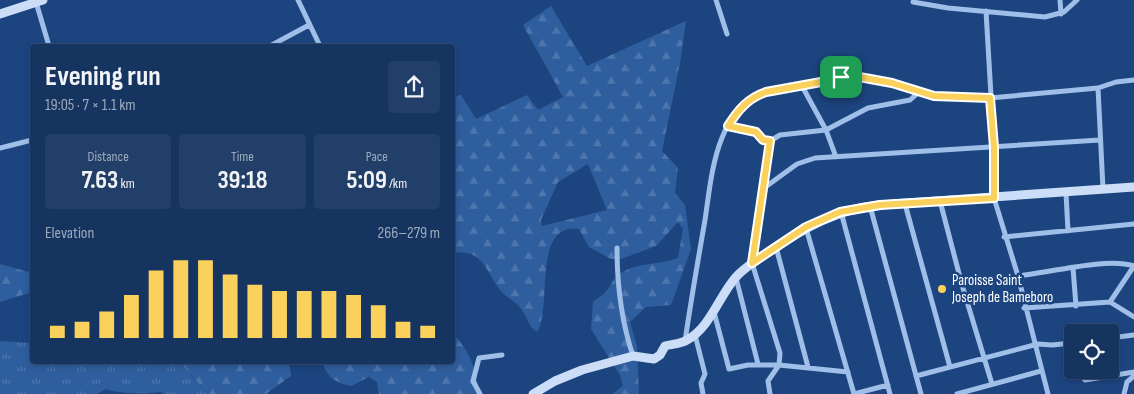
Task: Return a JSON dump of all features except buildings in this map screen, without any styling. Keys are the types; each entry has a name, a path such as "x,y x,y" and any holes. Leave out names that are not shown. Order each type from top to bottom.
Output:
{"street":[{"path":"298,0 319,44"},
{"path":"716,0 727,34"},
{"path":"1060,0 1061,14"},
{"path":"913,2 1035,17 1061,14 1077,0"},
{"path":"0,14 39,1 49,44"},
{"path":"986,11 994,147 994,198 1004,237 1018,276 1024,308 1048,394"},
{"path":"274,44 309,26"},
{"path":"685,342 711,171 728,126 736,112 756,95 854,76 892,83 919,92 942,96 990,98 1098,88 1116,82 1134,80"},
{"path":"802,86 826,130 836,157"},
{"path":"1098,88 1103,189"},
{"path":"728,126 756,132 763,140 770,141 780,135 826,130 868,108 910,100 919,92"},
{"path":"0,148 30,140"},
{"path":"764,188 802,162 815,158 896,151 1100,140"},
{"path":"770,141 764,169 764,188 752,263 779,346 779,364 768,381 770,394"},
{"path":"534,394 569,374 633,356 654,359 660,355 665,346 685,342 695,335 714,311 736,277 752,263 806,227 840,212 870,206 1134,187"},
{"path":"1066,193 1068,231"},
{"path":"940,202 992,384"},
{"path":"905,204 950,367"},
{"path":"870,206 921,394"},
{"path":"840,212 890,394"},
{"path":"1004,237 1134,224"},
{"path":"806,227 854,394 888,385"},
{"path":"776,247 808,367"},
{"path":"618,248 617,284 620,308 633,356"},
{"path":"1018,276 1104,265 1127,264 1134,266 1110,302"},
{"path":"1073,268 1076,306"},
{"path":"736,277 758,364"},
{"path":"1024,308 1076,306 1110,302 1134,317"},
{"path":"714,311 728,368 732,369 744,365 779,364 848,372"},
{"path":"695,335 704,374 701,384 703,394"},
{"path":"1119,337 1134,335"},
{"path":"916,376 1034,345 1064,343"},
{"path":"480,394 474,380 479,358 502,355"},
{"path":"957,394 1041,371"},
{"path":"1119,374 1134,372"},
{"path":"1124,394 1127,382 1134,376"}],"green space":[{"path":"551,6 587,66 686,21 680,63 662,151 678,168 675,193 685,205 691,249 671,305 646,307 630,322 637,346 639,394 612,394 623,386 620,375 591,329 593,302 605,293 616,277 624,271 678,258 683,229 678,222 656,246 621,259 611,259 589,247 579,229 564,230 554,239 549,252 544,305 537,332 529,324 520,307 501,291 478,258 463,252 455,253 455,97 461,95 476,119 527,95 538,110 563,97 523,25","holes":["588,164 607,210 542,226 541,220 558,182"]},
{"path":"0,264 30,272 30,293 0,302"},
{"path":"455,336 464,346 471,361 479,394 379,394 377,382 369,377 351,386 336,381 327,372 323,364 455,364"},
{"path":"0,341 30,343 30,364 182,364 208,394 133,393 106,389 97,394 0,394"},
{"path":"182,364 289,364 291,376 266,394 208,394"}],"place":[{"name":"Paroisse Saint Joseph de Bameboro","path":"942,289"}],"route":[{"path":"841,77 865,77 934,96 990,98 994,147 994,198 880,205 840,212 806,227 752,263 764,188 764,169 770,141 763,140 756,132 728,126 736,112 756,95 841,77"}]}
